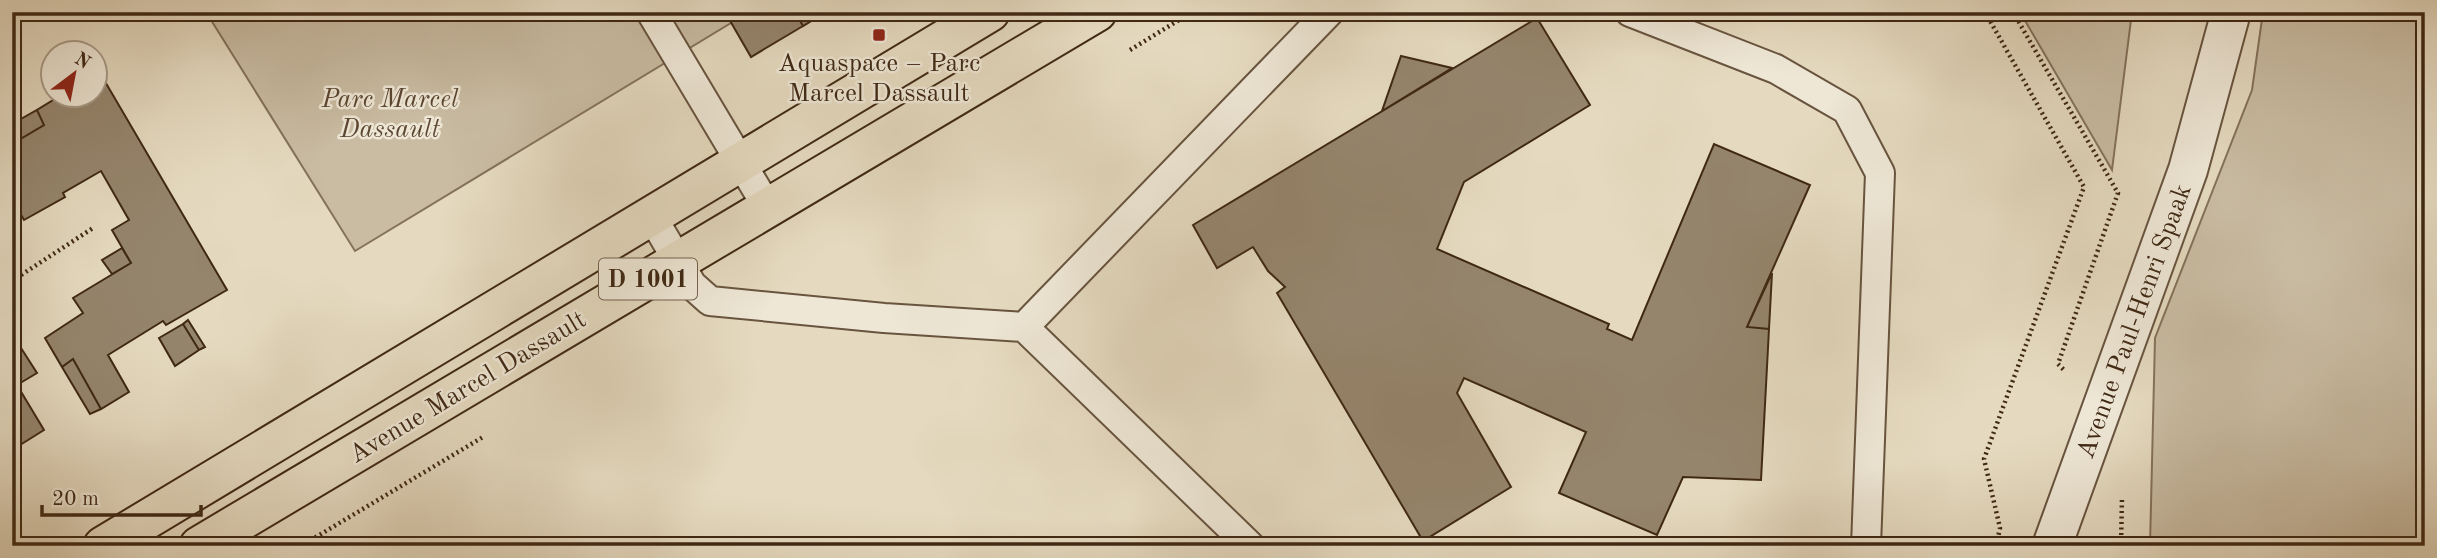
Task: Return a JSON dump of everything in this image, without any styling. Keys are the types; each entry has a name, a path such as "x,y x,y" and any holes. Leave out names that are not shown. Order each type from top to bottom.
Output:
{"main road":[{"name":"Avenue Marcel Dassault","path":"103,546 990,12"},
{"name":"Avenue Marcel Dassault","path":"199,546 1097,12"}],"street":[{"name":"Avenue Paul-Henri Spaak","path":"2209,96 2211,12"},
{"name":"Avenue Paul-Henri Spaak","path":"2052,546 2100,407 2188,170 2231,12"}],"lane":[{"path":"651,12 768,208"},
{"path":"1024,327 1329,12"},
{"path":"1630,12 1776,69 1847,110 1880,173 1866,546"},
{"path":"651,215 692,285 710,301 884,318 1024,327 1250,546"}],"path":[{"path":"1985,12 2084,187 1984,459 2000,528 1996,546"},
{"path":"2013,12 2118,193 2058,364 2100,407"},
{"path":"12,281 93,228"}],"green space":[{"name":"Parc Marcel Dassault","path":"206,12 749,12 355,251"},
{"path":"2020,12 2132,12 2112,170"},
{"path":"2263,12 2425,12 2425,546 2150,546 2155,338 2252,90"}],"building":[{"path":"725,12 795,12 803,26 751,57"},
{"path":"795,12 826,12 803,26"},
{"path":"1537,18 1590,105 1464,182 1437,249 1609,324 1607,329 1632,340 1714,144 1810,185 1747,327 1769,329 1761,480 1683,477 1657,535 1559,493 1586,432 1464,378 1457,393 1511,487 1423,541 1277,293 1285,287 1268,271 1253,247 1217,268 1193,225"},
{"path":"1401,56 1452,68 1382,111"},
{"path":"108,87 227,290 166,325 163,321 108,355 129,392 101,409 73,359 62,367 45,338 83,313 73,298 131,263 112,230 129,220 101,171 63,193 65,197 24,220 12,199 12,163 15,161 12,144 44,125 37,110 108,108"},
{"path":"37,110 44,125 12,144 12,124"},
{"path":"122,248 131,263 112,274 102,260"},
{"path":"1772,273 1769,329 1747,327"},
{"path":"188,320 205,347 199,350 183,324"},
{"path":"183,324 199,350 175,366 159,338"},
{"path":"12,334 37,373 17,385 44,430 12,450"},
{"path":"73,359 101,409 90,414 62,367"}],"place":[{"name":"Aquaspace – Parc Marcel Dassault","path":"879,35"}]}
